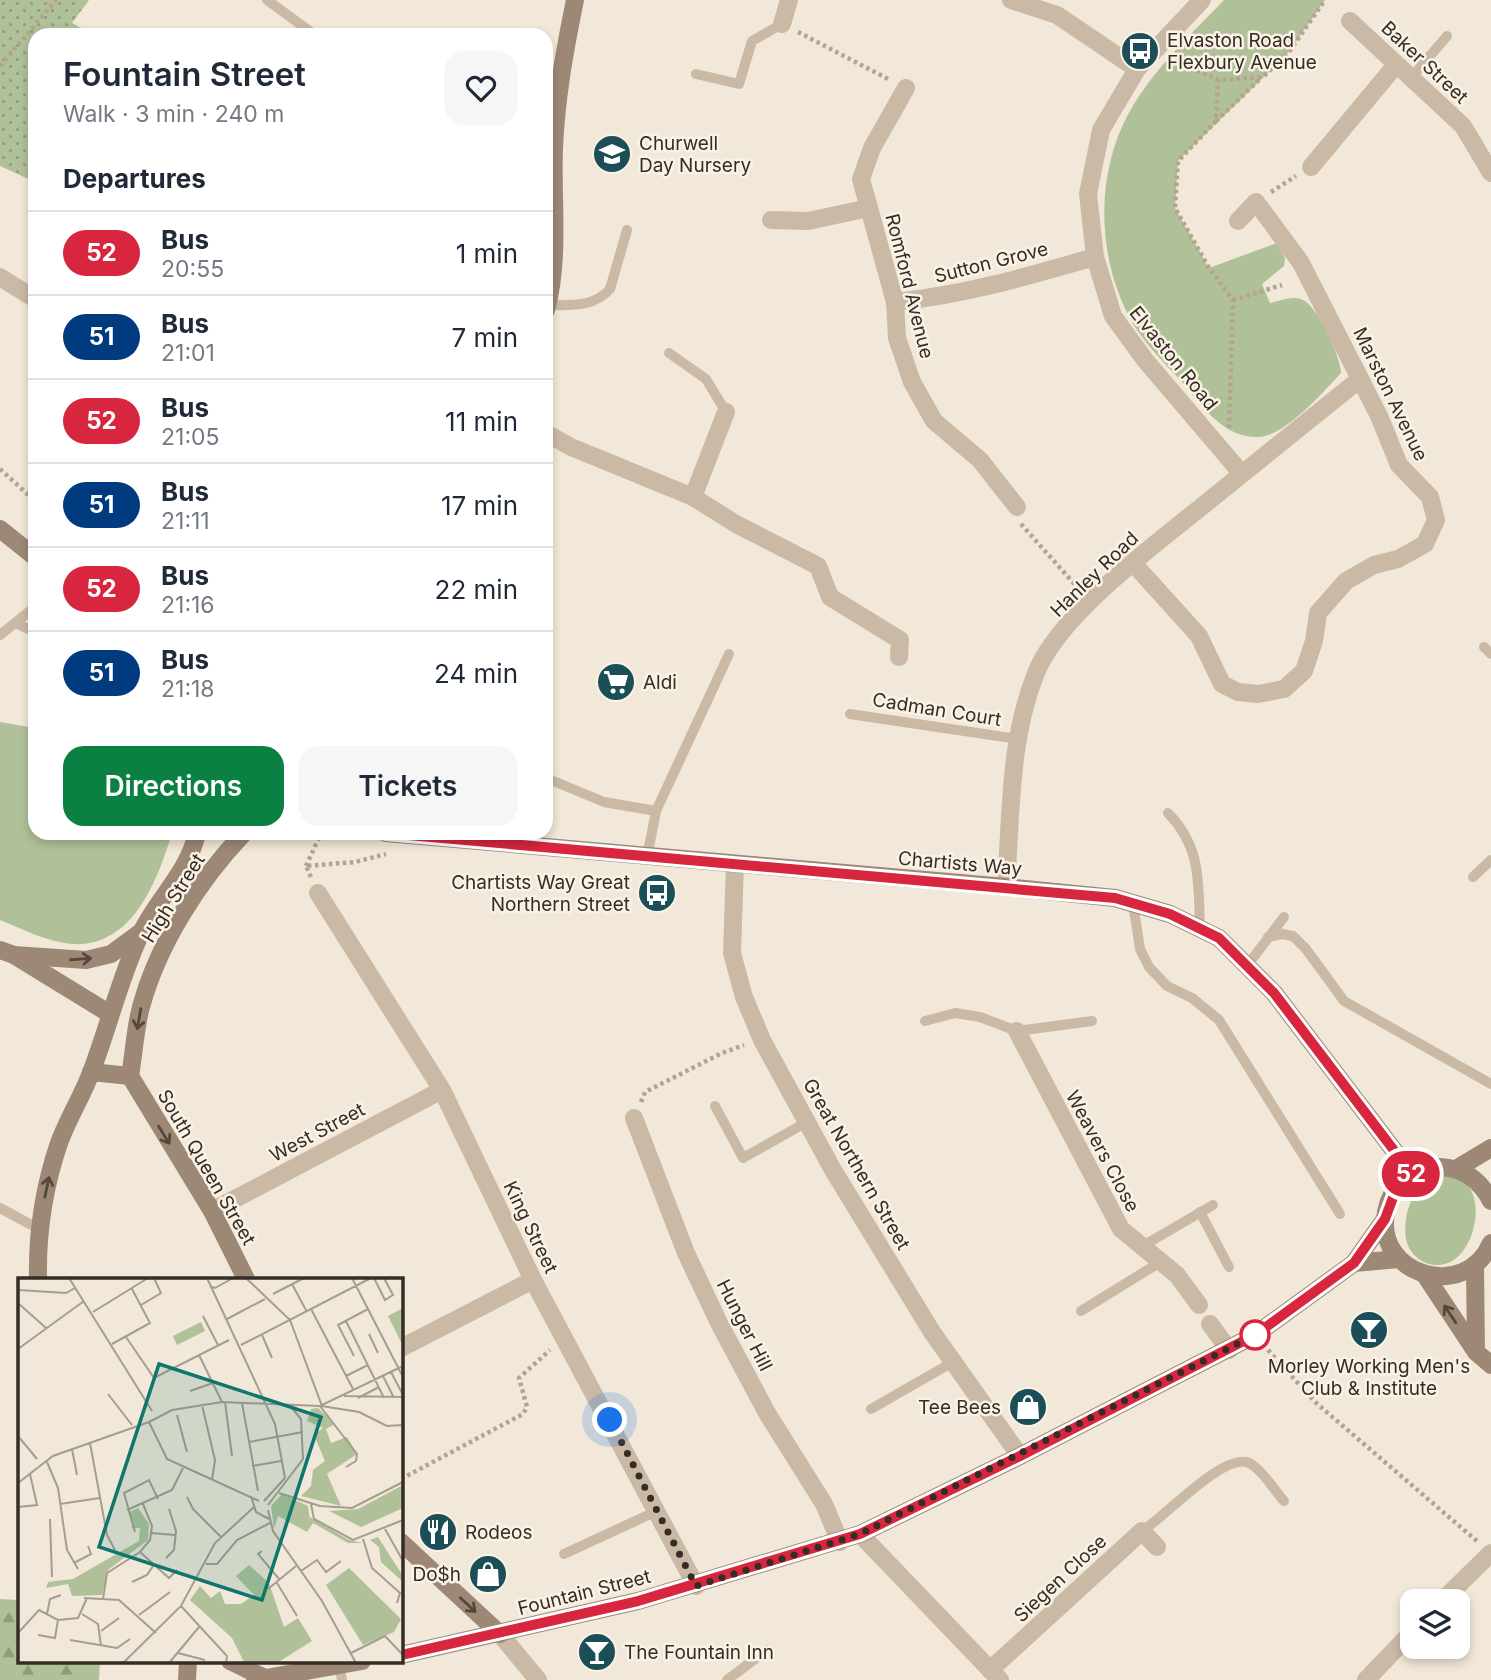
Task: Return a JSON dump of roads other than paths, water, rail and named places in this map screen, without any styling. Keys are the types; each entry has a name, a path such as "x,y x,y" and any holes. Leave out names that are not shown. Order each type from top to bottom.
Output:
{"main road":[{"path":"553,127 575,0"},
{"path":"0,529 28,551"},
{"name":"High Street","path":"38,1278 39,1229 48,1179 60,1142 91,1072 141,932 171,890 195,840"},
{"name":"High Street","path":"130,1076 141,1007 167,940 237,840"},
{"name":"Chartists Way","path":"462,840 1115,898 1170,914 1219,938 1274,993 1412,1174"},
{"path":"7,952 86,960 111,954 141,932"},
{"path":"7,952 94,1003 112,1008 136,987 167,940"},
{"path":"91,1072 130,1076"},
{"name":"South Queen Street","path":"130,1076 212,1211 246,1278"},
{"path":"1457,1169 1491,1148"},
{"path":"1412,1174 1438,1167 1457,1169 1474,1178 1491,1201"},
{"name":"Fountain Street","path":"402,1655 696,1586 860,1534 1020,1456 1255,1335 1354,1263 1385,1219 1391,1197 1412,1174"},
{"path":"1385,1219 1389,1247 1399,1259 1425,1275 1476,1352 1491,1365"},
{"path":"1425,1275 1448,1277 1475,1265 1491,1242"},
{"path":"1354,1263 1399,1259"},
{"path":"1475,1265 1476,1352"},
{"path":"402,1543 500,1634"},
{"path":"187,1680 188,1662"},
{"path":"232,1662 259,1679 340,1672 360,1662"}],"street":[{"path":"782,24 789,0"},
{"path":"1011,0 1057,15 1136,69"},
{"name":"Elvaston Road","path":"1202,0 1136,69 1101,130 1088,194 1096,257 1113,316 1145,360 1242,474"},
{"name":"Baker Street","path":"1350,21 1395,66 1463,126 1491,173"},
{"path":"1311,167 1395,66"},
{"name":"Romford Avenue","path":"906,88 872,148 861,179 895,302 897,338 912,382 934,421 980,460 1017,507"},
{"name":"Marston Avenue","path":"1133,563 1199,636 1222,684 1238,692 1258,694 1284,689 1304,671 1314,642 1318,613 1346,581 1374,565 1398,559 1425,544 1436,520 1430,497 1399,465 1360,379 1301,263 1256,202 1238,221"},
{"path":"771,220 808,221 869,208"},
{"name":"Sutton Grove","path":"895,302 935,298 1008,282 1096,257"},
{"path":"0,277 28,295"},
{"name":"Hanley Road","path":"1006,887 1018,739 1037,669 1066,628 1133,563 1360,379"},
{"path":"693,496 726,412"},
{"path":"553,437 571,447 693,496 736,524 818,566 830,597 900,640 899,657"},
{"name":"Great Northern Street","path":"735,864 732,953 744,998 762,1040 807,1122 932,1332 1020,1456"},
{"name":"King Street","path":"318,893 442,1090 533,1280 696,1586"},
{"name":"Weavers Close","path":"1017,1031 1121,1229 1162,1261 1185,1284 1199,1306"},
{"name":"West Street","path":"212,1211 442,1090"},
{"name":"Hunger Hill","path":"634,1118 686,1253 719,1323 767,1413 824,1504 840,1542"},
{"path":"402,1347 533,1280"},
{"path":"1209,1324 1229,1350"},
{"path":"1142,1531 1157,1547"},
{"name":"Siegen Close","path":"995,1675 1142,1531"},
{"path":"860,1534 995,1675"},
{"path":"1454,1589 1490,1552"},
{"path":"500,1634 538,1680"},
{"path":"1366,1680 1400,1645"}],"lane":[{"path":"267,0 305,28"},
{"path":"696,74 739,84 752,41 782,24"},
{"path":"1410,79 1447,36"},
{"path":"553,307 579,305 603,297 610,289 627,230"},
{"path":"668,353 706,379 726,412"},
{"path":"0,635 28,614"},
{"path":"17,624 28,629"},
{"path":"647,857 656,811 729,653"},
{"name":"Cadman Court","path":"850,714 1018,739"},
{"path":"553,781 604,802 656,811"},
{"path":"1168,813 1184,829 1195,855 1200,928"},
{"path":"1473,877 1491,860"},
{"path":"1133,903 1140,950 1149,967 1167,986 1192,998 1219,1020 1340,1214"},
{"path":"1247,966 1284,917"},
{"path":"1268,937 1282,934 1293,936 1306,949 1344,1001 1491,1084"},
{"path":"925,1021 955,1013 980,1017 1017,1031 1092,1021"},
{"path":"715,1106 743,1158 807,1122"},
{"path":"1142,1247 1213,1205"},
{"path":"0,1208 39,1229"},
{"path":"1200,1212 1229,1267"},
{"path":"1081,1311 1162,1261"},
{"path":"871,1409 954,1362"},
{"path":"1142,1531 1163,1517 1209,1476 1240,1462 1252,1464 1284,1501"},
{"path":"564,1554 657,1511"},
{"path":"727,1680 767,1650"}],"place":[{"name":"Elvaston Road Flexbury Avenue","path":"1140,51"},
{"name":"Churwell Day Nursery","path":"612,154"},
{"name":"Aldi","path":"616,682"},
{"name":"Chartists Way Great Northern Street","path":"657,893"},
{"name":"Morley Working Men's Club & Institute","path":"1369,1330"},
{"name":"Tee Bees","path":"1028,1407"},
{"name":"Rodeos","path":"438,1532"},
{"name":"Do$h","path":"488,1574"},
{"name":"The Fountain Inn","path":"597,1652"}]}
